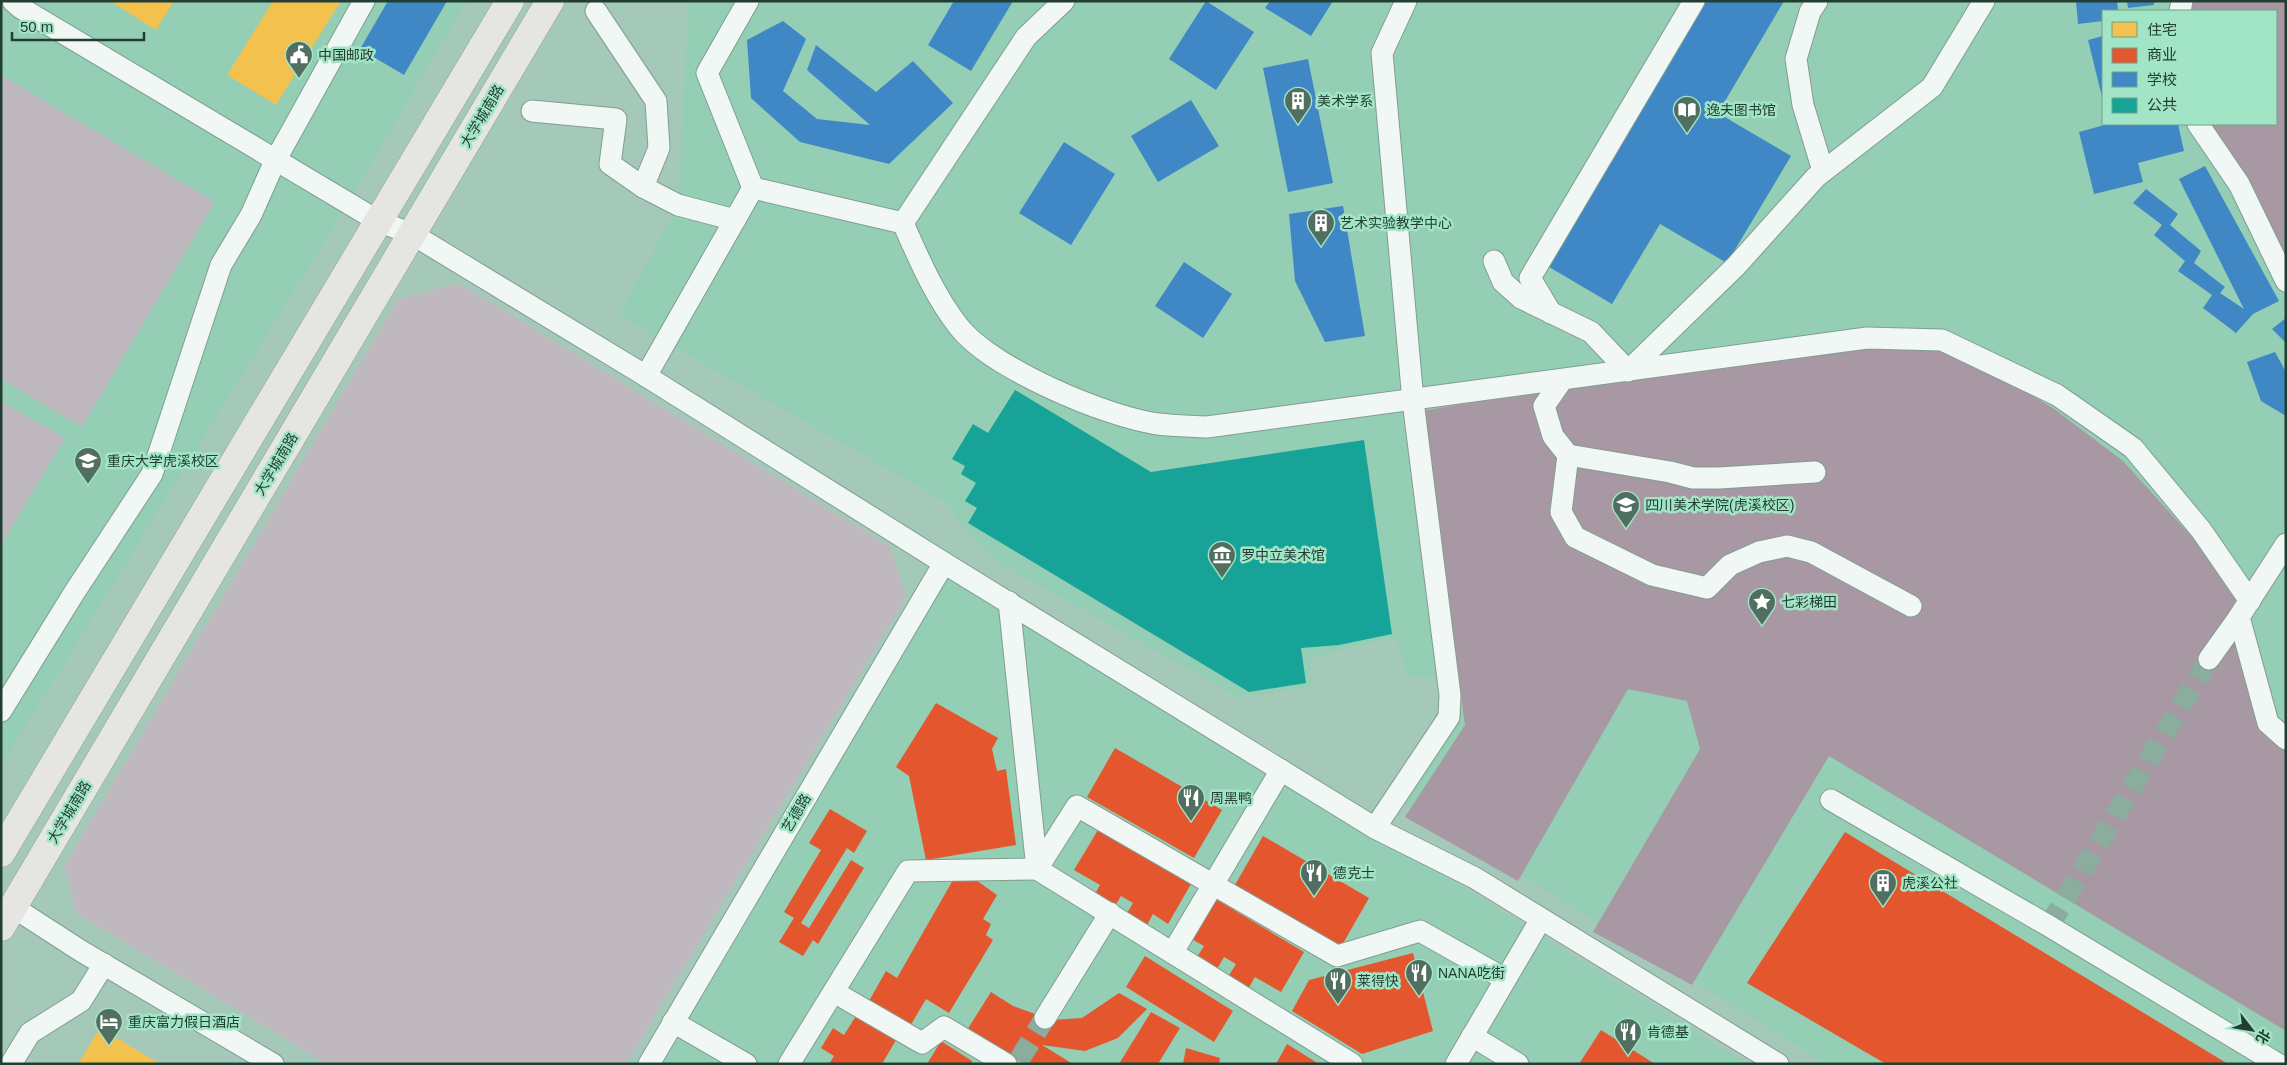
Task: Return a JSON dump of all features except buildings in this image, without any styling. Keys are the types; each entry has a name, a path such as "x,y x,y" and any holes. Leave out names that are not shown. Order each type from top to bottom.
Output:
{"main road":[{"path":"1,853 510,1"},
{"name":"大学城南路","path":"7,917 550,1"}],"street":[{"path":"13,1 275,161 378,221 412,234 646,376 944,563 1375,828 1476,878 1778,1064"},
{"path":"1,711 74,593 152,474 220,265 251,216 275,161 364,1"},
{"path":"748,1 707,73 753,188"},
{"path":"903,223 1026,37 1064,1"},
{"path":"1375,828 1449,717 1450,695 1413,401 1382,53 1406,1"},
{"path":"1551,313 1530,278 1694,1"},
{"path":"1817,1 1810,12 1796,59 1803,105 1823,172"},
{"path":"1628,371 1736,266 1823,172 1932,87 1984,1"},
{"path":"596,11 656,101 659,148 643,187"},
{"path":"532,111 616,118 610,164 643,187 678,205 735,220"},
{"path":"2199,125 2239,184 2286,281"},
{"path":"646,376 753,188"},
{"path":"753,188 903,223"},
{"path":"903,223 928,281 960,328 993,357 1054,390 1109,412 1157,424 1208,427 1413,401 1867,338 1942,340 2057,395 2133,448 2201,530 2245,609 2268,723 2286,739"},
{"path":"1494,261 1503,282 1521,298 1591,332 1628,371"},
{"path":"1562,380 1544,406 1553,436 1568,455 1670,472 1693,478 1814,472"},
{"path":"1568,455 1561,512 1575,537 1652,575 1707,588 1730,565 1758,552 1788,546 1811,552 1824,558 1911,606"},
{"path":"2209,659 2245,609 2286,544"},
{"name":"艺德路","path":"649,1064 944,563"},
{"path":"1010,602 1037,869"},
{"path":"1173,952 1281,770"},
{"path":"1831,800 2278,1064"},
{"path":"1037,869 1078,806 1337,956 1420,931 1505,979"},
{"path":"789,1064 908,871 1037,869 1352,1064"},
{"path":"1045,1018 1110,913"},
{"path":"7,917 104,964 267,1062"},
{"path":"1456,1064 1541,918"},
{"path":"11,1064 30,1034 81,1002 104,964"},
{"path":"834,992 922,1043 944,1027 1014,1063"},
{"path":"674,1022 746,1064"},
{"path":"1472,1036 1518,1064"}],"shaded area":[{"name":"重庆大学虎溪校区","path":"1,1 466,1 348,203 1,766"},
{"name":"四川美术学院(虎溪校区)","path":"689,1 2286,1 2286,1064 1828,1064 1404,803 1450,695 1433,678 1407,676 1396,638 1310,657 1311,687 1240,698 991,558 944,501 619,315 678,205"},
{"path":"2182,1 2286,1 2286,281 2199,125 2277,125 2277,10 2180,10"},
{"path":"1,75 215,202 82,427 1,379"},
{"path":"459,283 890,547 906,597 626,1064 327,1064 76,913 65,865 398,299"},
{"path":"1855,339 1942,340 2053,408 2123,461 2250,601 2239,617 2286,739 2286,1031 1829,756 1692,985 1593,932 1700,749 1687,701 1628,689 1518,881 1405,817 1465,725 1421,411"},
{"path":"1,401 65,438 2,543 1,542"},
{"path":"944,563 1746,1064 647,1064"}],"tunnel":[{"path":"2049,926 2209,659"},
{"path":"1019,1060 1045,1018"}],"place":[{"name":"中国邮政","path":"299,79"},
{"name":"美术学系","path":"1298,125"},
{"name":"逸夫图书馆","path":"1687,134"},
{"name":"艺术实验教学中心","path":"1321,247"},
{"name":"重庆大学虎溪校区","path":"88,485"},
{"name":"四川美术学院(虎溪校区)","path":"1626,529"},
{"name":"罗中立美术馆","path":"1222,579"},
{"name":"七彩梯田","path":"1762,626"},
{"name":"周黑鸭","path":"1191,822"},
{"name":"德克士","path":"1314,897"},
{"name":"虎溪公社","path":"1883,907"},
{"name":"NANA吃街","path":"1419,997"},
{"name":"莱得快","path":"1338,1005"},
{"name":"重庆富力假日酒店","path":"109,1046"},
{"name":"肯德基","path":"1628,1056"}]}
